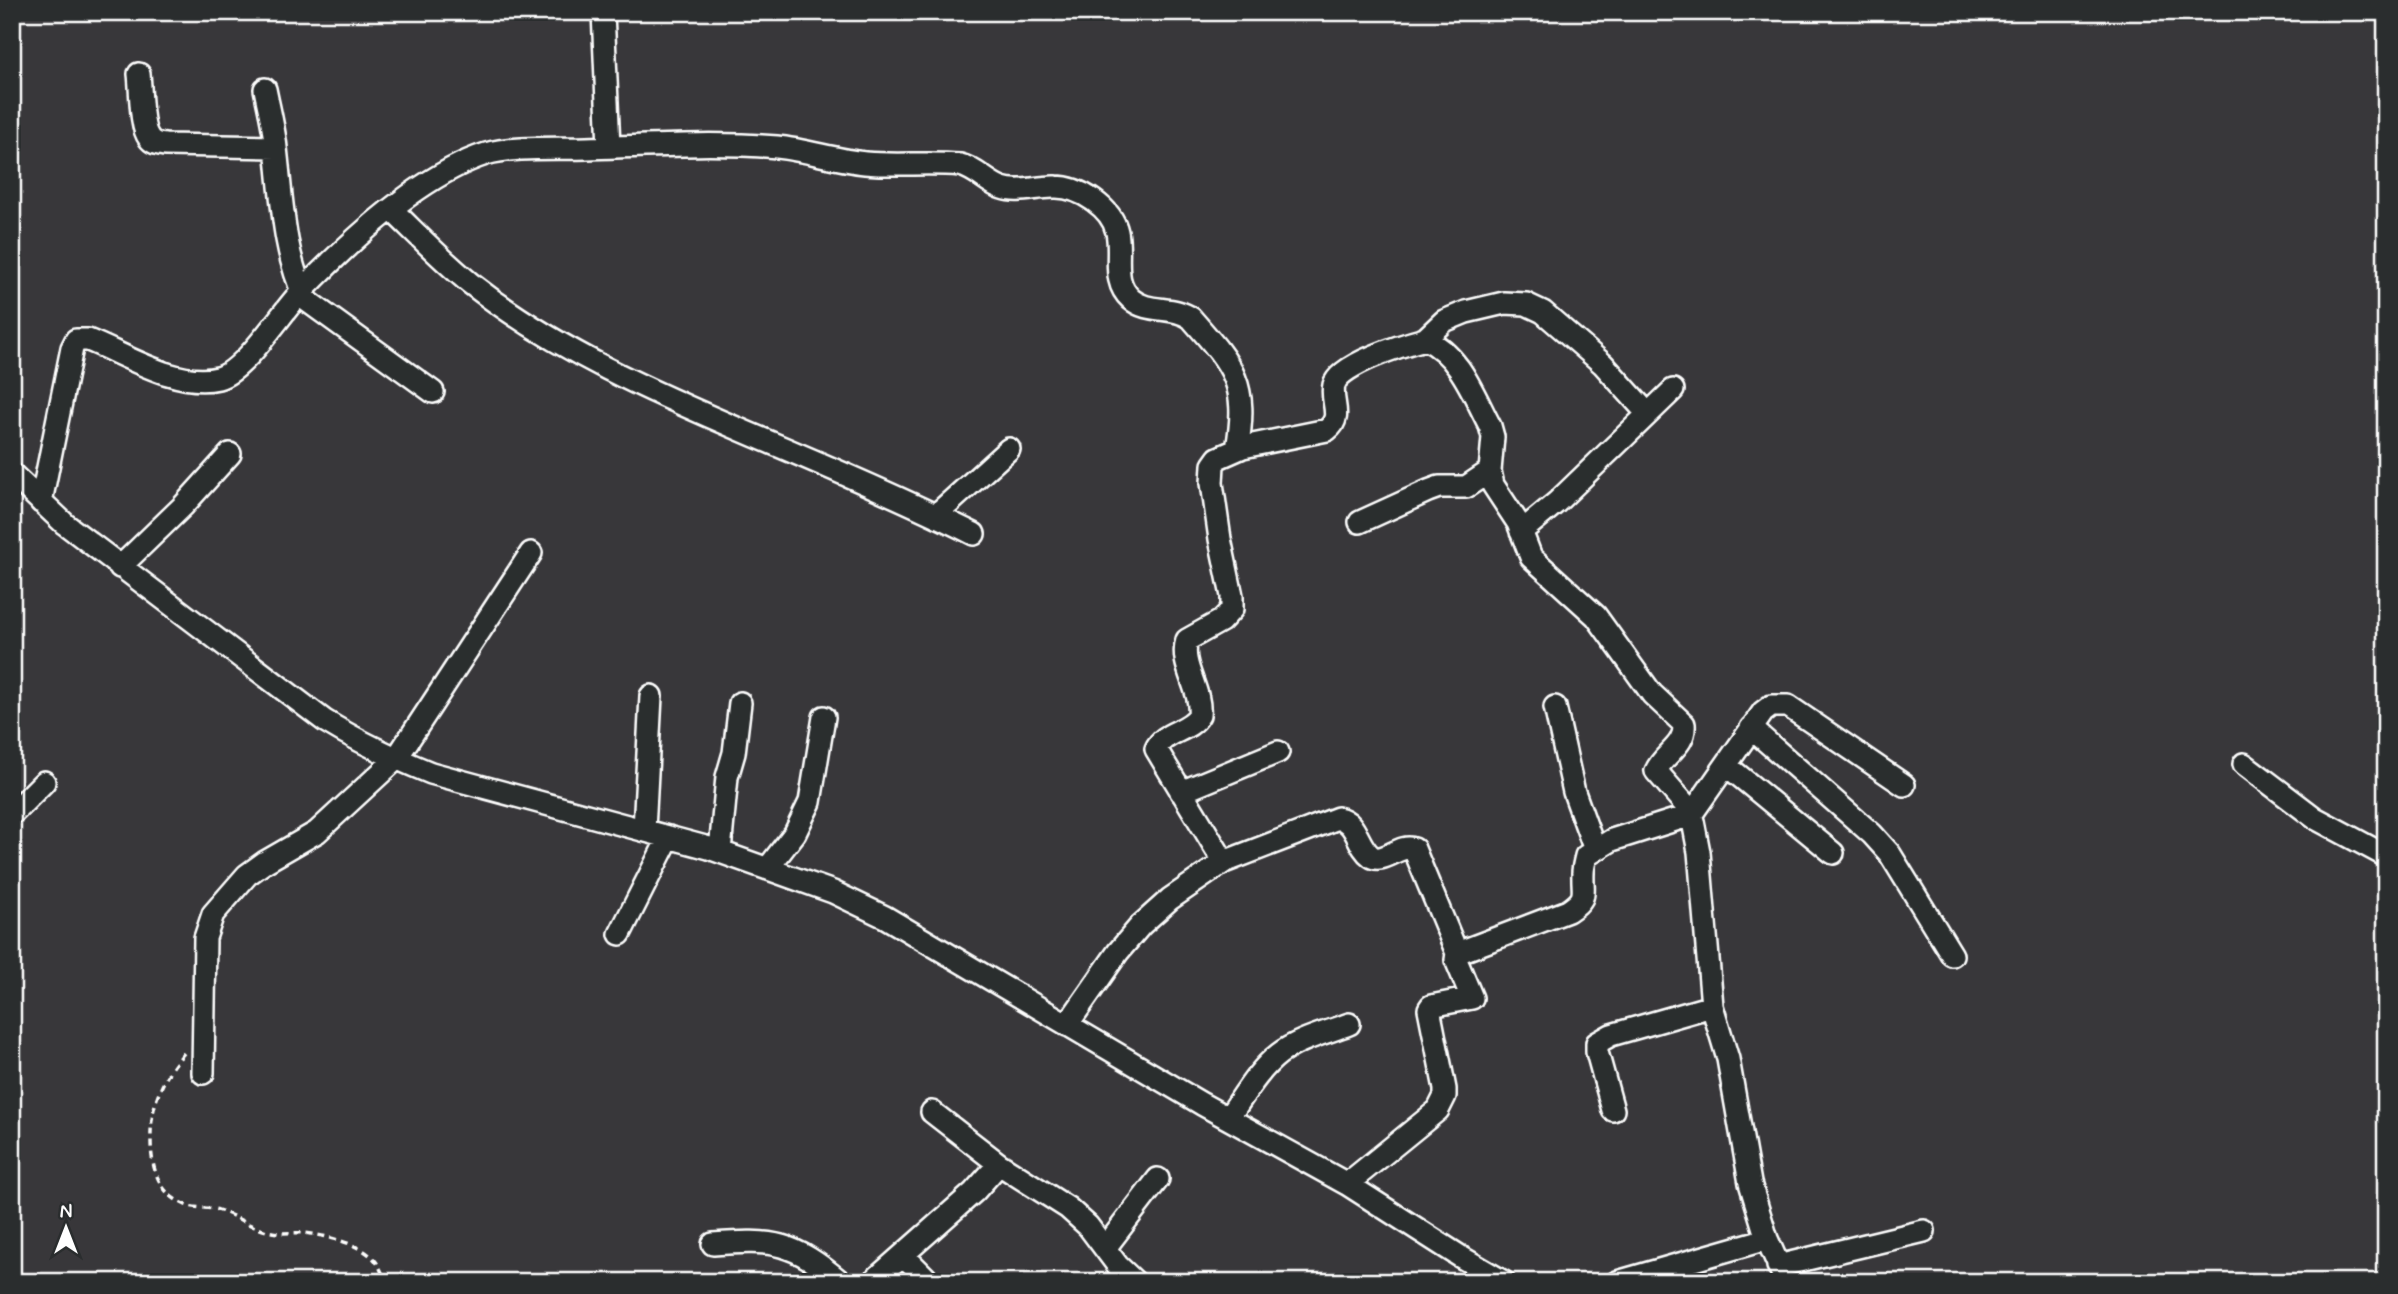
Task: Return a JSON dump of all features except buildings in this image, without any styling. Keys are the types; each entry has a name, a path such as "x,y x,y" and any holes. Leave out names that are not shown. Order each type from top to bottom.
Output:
{"street":[{"path":"603,12 609,148"},
{"path":"139,74 145,128 151,141 165,145 276,147"},
{"path":"265,89 276,147 283,218 301,291 310,305 433,392"},
{"path":"41,502 72,348 76,340 88,340 177,378 217,378 228,375 239,366 301,291 366,230 434,180 487,153 501,151 726,145 789,149 863,163 960,165 973,169 1004,189 1057,186 1079,193 1104,209 1115,224 1119,279 1129,298 1144,307 1184,313 1223,358 1234,376 1242,400 1237,449"},
{"path":"392,209 471,284 558,342 647,389 905,500 974,534"},
{"path":"1224,862 1156,750 1160,741 1192,724 1199,715 1199,701 1185,652 1187,640 1221,621 1232,609 1212,474 1218,457 1237,449 1327,430 1336,419 1334,385 1340,375 1378,354 1425,339 1444,321 1465,312 1504,303 1526,304 1543,312 1603,364 1647,413"},
{"path":"1425,339 1440,346 1458,365 1490,426 1493,437 1490,471 1493,485 1521,531 1531,557 1596,616 1652,694 1684,724 1680,744 1660,763 1656,771 1689,808 1699,852 1712,1006 1728,1059 1750,1183 1766,1239 1782,1274 1924,1231"},
{"path":"1521,531 1557,502 1673,390"},
{"path":"936,515 1009,449"},
{"path":"120,566 183,506 230,454"},
{"path":"1360,522 1439,487 1466,487 1490,471"},
{"path":"12,474 41,502 120,566 325,721 396,759 431,773 720,852 833,892 886,917 1067,1025 1347,1184 1504,1282"},
{"path":"203,1073 205,938 213,914 247,875 317,832 396,759 531,553"},
{"path":"644,830 651,696"},
{"path":"720,852 727,777 733,757 740,703"},
{"path":"1457,953 1568,911 1581,903 1585,891 1583,872 1586,856 1612,840 1691,816 1751,728 1771,706 1788,706 1904,785"},
{"path":"1555,707 1574,792 1595,850"},
{"path":"768,868 794,833 810,802 824,717"},
{"path":"1751,728 1872,834 1897,865 1952,956"},
{"path":"1181,792 1278,752"},
{"path":"2244,764 2315,818 2386,856"},
{"path":"1726,765 1833,853"},
{"path":"12,814 44,782"},
{"path":"1067,1025 1118,951 1141,925 1170,899 1224,862 1331,820 1344,820 1373,858 1379,859 1406,847 1414,849 1457,953 1456,960 1472,998 1432,1006 1429,1009 1445,1088 1438,1110 1347,1184"},
{"path":"620,934 669,837"},
{"path":"1613,1110 1597,1043 1611,1035 1712,1006"},
{"path":"1228,1118 1265,1068 1280,1054 1300,1042 1349,1024"},
{"path":"932,1112 999,1164 1068,1208 1088,1226 1118,1266 1135,1282"},
{"path":"872,1282 974,1192 999,1164"},
{"path":"1105,1248 1158,1179"},
{"path":"1617,1282 1766,1239"},
{"path":"713,1244 752,1241 776,1244 799,1251 841,1282"},
{"path":"903,1255 930,1282"}],"path":[{"path":"204,1031 169,1069 153,1104 151,1159 157,1179 170,1196 188,1206 215,1209 232,1215 251,1227 272,1233 331,1237 358,1249 373,1258 385,1282"}]}
